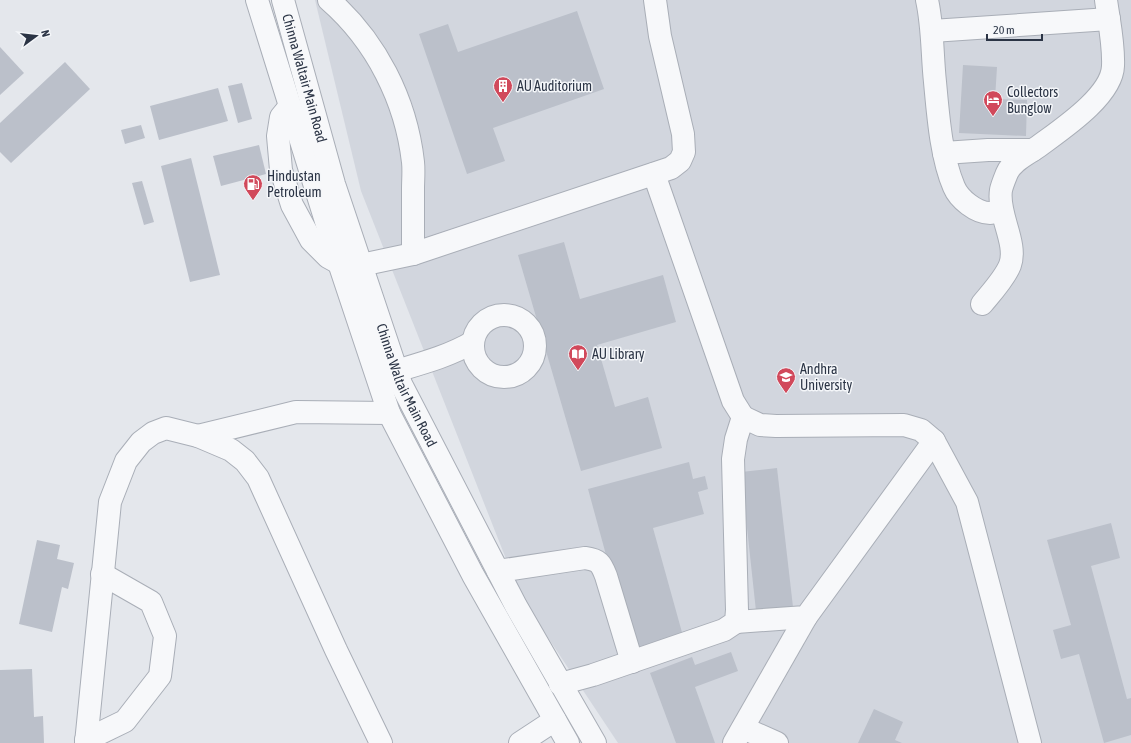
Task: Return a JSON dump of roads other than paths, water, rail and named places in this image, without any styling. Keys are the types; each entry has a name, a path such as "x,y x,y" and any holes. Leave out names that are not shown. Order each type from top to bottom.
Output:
{"street":[{"name":"Chinna Waltair Main Road","path":"257,0 339,263 389,413 473,575 568,743"},
{"name":"Chinna Waltair Main Road","path":"284,0 334,184 401,384 516,606 595,743"},
{"path":"329,0 341,10 363,35 380,60 395,92 405,119 413,162 413,254"},
{"path":"361,265 413,254 654,174 671,168 680,161 684,152 683,134 660,36 655,0"},
{"path":"927,0 932,30 935,82 944,152 954,188 965,202 977,209 989,213 1002,210"},
{"path":"932,30 1107,10 1114,68 1110,80 1100,97 1063,128 1016,161 1008,171 1001,190 1002,210 1009,235 1011,250 1010,264 1003,277 982,304"},
{"path":"944,152 1033,150"},
{"path":"654,174 733,401 743,417 760,425 776,426 904,425 921,430 934,441 967,502 1030,743"},
{"path":"396,371 459,351 473,342"},
{"path":"198,436 296,412 389,413"},
{"path":"736,622 737,610 733,459 736,439 743,417"},
{"path":"86,742 110,502 126,461 141,442 153,433 166,428 198,436 231,450 245,461 258,478 336,650 381,743"},
{"path":"777,743 738,735 806,617 934,441"},
{"path":"498,571 585,558 595,559 602,565 606,576 632,662"},
{"path":"86,742 125,721 160,676 165,636 151,602 102,574"},
{"path":"560,684 593,676 724,630 736,622 806,617"},
{"path":"520,743 555,720"}],"place":[{"name":"AU Auditorium","path":"503,103"},
{"name":"Collectors Bunglow","path":"993,117"},
{"name":"Hindustan Petroleum","path":"253,201"},
{"name":"AU Library","path":"578,371"},
{"name":"Andhra University","path":"786,394"}]}
